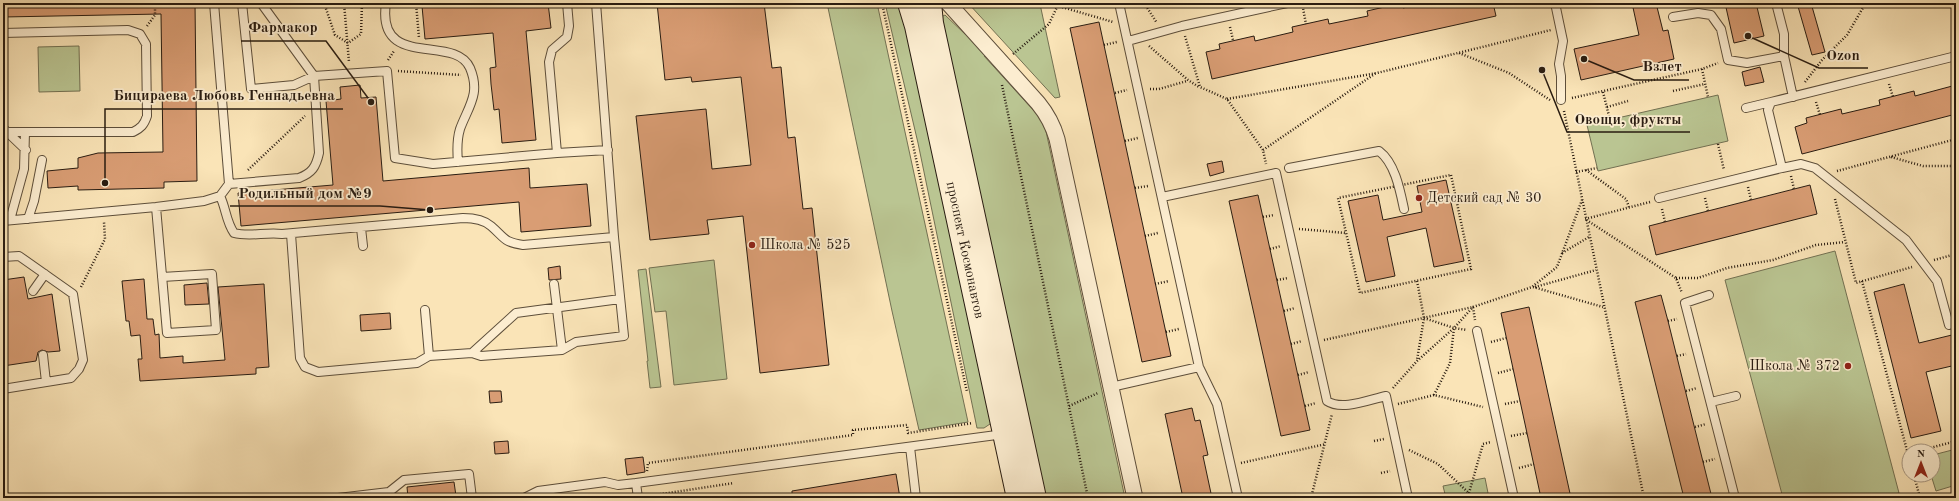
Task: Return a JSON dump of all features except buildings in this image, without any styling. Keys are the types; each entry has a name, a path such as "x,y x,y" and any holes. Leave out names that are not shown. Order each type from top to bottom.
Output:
{"street":[{"name":"проспект Космонавтов","path":"909,3 916,26 1013,432 1035,498"},
{"name":"проспект Космонавтов","path":"930,3 934,31 1013,432 1018,498"},
{"path":"948,3 1038,103 1048,115 1053,126 1057,138 1135,498"}],"lane":[{"path":"214,3 234,184"},
{"path":"242,3 251,89 294,84 314,76 387,71 395,158 434,164 608,150"},
{"path":"25,132 26,150 24,169 6,221 204,201 220,196 234,184 299,178 310,174 316,165 319,153 314,76 261,3"},
{"path":"386,3 385,25 390,35 400,42 420,48 452,54 463,59 470,66 473,76 473,101 460,131 458,162"},
{"path":"557,153 549,62 552,50 567,37 569,26 567,3"},
{"path":"291,234 300,358 305,367 318,372 417,363 429,356 472,353 481,356 562,350 576,342 624,336 614,237 596,3"},
{"path":"1119,3 1199,367 1217,404 1238,498"},
{"path":"1128,41 1182,26 1287,3"},
{"path":"1554,3 1563,41 1558,64 1561,76 1561,100"},
{"path":"1776,3 1784,34 1784,56 1793,97"},
{"path":"1673,17 1698,12 1711,15 1721,29 1728,60 1747,63 1784,56"},
{"path":"3,32 128,30 140,34 146,44 147,116 145,124 140,128 133,132 25,132 6,130"},
{"path":"1746,108 1956,56"},
{"path":"1771,102 1768,110 1782,168"},
{"path":"6,130 26,150"},
{"path":"1289,168 1379,151 1386,156 1398,185 1404,209"},
{"path":"28,219 34,201 42,160"},
{"path":"1659,198 1800,164 1815,168 1831,176 1906,240 1925,263 1937,281 1949,325"},
{"path":"1162,197 1276,173 1327,401 1334,406 1386,396 1408,498"},
{"path":"220,196 226,207 230,226 234,233 242,235 291,234 464,218 478,219 490,225 499,236 510,243 523,245 614,237"},
{"path":"156,207 162,277 167,333 216,330 212,274 162,277"},
{"path":"361,228 363,246"},
{"path":"3,258 19,256 74,294 83,360 82,365 71,378 3,389"},
{"path":"33,291 45,274"},
{"path":"554,284 562,350"},
{"path":"1709,295 1685,303 1735,498"},
{"path":"472,353 516,313 620,299"},
{"path":"425,310 429,356"},
{"path":"1477,331 1514,498"},
{"path":"43,354 46,382"},
{"path":"1111,387 1199,367"},
{"path":"1711,402 1736,396"},
{"path":"524,498 538,491 605,482 618,485 636,483 1013,432"},
{"path":"910,447 916,498"},
{"path":"338,498 390,495 404,480 469,474 472,498"},
{"path":"636,483 638,498"}],"path":[{"path":"324,3 335,35 348,43"},
{"path":"344,3 349,73"},
{"path":"348,43 361,34 362,3"},
{"path":"416,3 420,48"},
{"path":"882,3 967,392"},
{"path":"1048,3 1124,25"},
{"path":"1144,3 1162,32"},
{"path":"1302,3 1306,24"},
{"path":"1380,3 1381,8"},
{"path":"1846,3 1864,6 1875,3"},
{"path":"1757,5 1763,4"},
{"path":"1793,97 1822,60 1847,35 1864,6"},
{"path":"1010,57 1049,24 1058,7"},
{"path":"140,34 155,15 155,10"},
{"path":"1182,26 1200,87"},
{"path":"1227,99 1378,73 1560,27"},
{"path":"1140,38 1188,80 1227,99 1262,150 1268,174"},
{"path":"400,42 386,63 387,71 473,76"},
{"path":"1459,52 1509,73 1551,101"},
{"path":"1644,498 1561,100 1648,82 1702,69 1728,60"},
{"path":"1702,69 1708,97"},
{"path":"1262,150 1378,73"},
{"path":"1138,88 1159,89 1188,80"},
{"path":"1002,83 1088,498"},
{"path":"1673,91 1705,84"},
{"path":"1603,92 1610,120"},
{"path":"1607,107 1628,101"},
{"path":"234,184 316,105"},
{"path":"1871,278 1856,282 1845,242 1831,176 1890,157 1956,139"},
{"path":"1718,144 1727,181"},
{"path":"1890,157 1923,166 1956,166"},
{"path":"1576,172 1597,168"},
{"path":"1586,170 1626,199 1629,208"},
{"path":"1451,174 1471,269 1360,293 1338,198 1398,185 1451,174"},
{"path":"1585,219 1629,208 1659,198"},
{"path":"1532,287 1557,267 1582,200"},
{"path":"74,294 80,289 101,250 105,239 104,212"},
{"path":"1585,219 1676,278 1698,278 1727,268 1773,260 1816,245 1845,242"},
{"path":"1302,228 1346,233"},
{"path":"1562,253 1589,237"},
{"path":"1314,342 1472,307 1532,287 1596,270"},
{"path":"1676,278 1685,303"},
{"path":"1417,281 1424,318 1417,361"},
{"path":"1862,281 1905,443"},
{"path":"1532,287 1603,307"},
{"path":"1386,396 1417,361 1454,328 1472,307"},
{"path":"1424,318 1454,328 1477,331"},
{"path":"1434,395 1450,363 1454,328"},
{"path":"1480,344 1506,338"},
{"path":"1487,375 1513,370"},
{"path":"1069,406 1111,387"},
{"path":"1388,406 1434,395 1486,408 1520,401"},
{"path":"1312,498 1334,406"},
{"path":"650,496 648,463 853,435 853,430 907,425 908,433 972,423"},
{"path":"1469,493 1483,444 1501,438 1527,433"},
{"path":"1941,445 1956,441"},
{"path":"1231,465 1326,444"},
{"path":"1398,452 1411,450 1438,464 1474,498"},
{"path":"1508,470 1534,464"},
{"path":"1916,483 1920,498"},
{"path":"1523,498 1540,494"}],"green space":[{"path":"827,3 877,3 968,422 919,430 892,311"},
{"path":"885,3 896,3 903,14 993,422 984,428 977,428 918,143"},
{"path":"968,3 1040,4 1060,97 1055,98"},
{"path":"945,15 986,54 984,56 1044,122 1125,498 1044,498 941,17"},
{"path":"79,46 80,91 39,92 38,47"},
{"path":"1718,95 1728,141 1598,171 1587,125"},
{"path":"1835,251 1899,493 1880,498 1783,498 1725,280"},
{"path":"714,260 727,379 674,385 666,311 655,312 649,268"},
{"path":"646,269 661,387 650,388 638,270"},
{"path":"1956,449 1956,485 1936,491 1934,483 1941,483 1941,453"},
{"path":"1485,478 1489,498 1446,498 1443,486"}],"place":[{"name":"Ozon","path":"1748,36"},
{"name":"Взлет","path":"1584,59"},
{"name":"Овощи, фрукты","path":"1542,70"},
{"name":"Фармакор","path":"371,102"},
{"name":"Бицираева Любовь Геннадьевна","path":"105,183"},
{"name":"Детский сад № 30","path":"1419,198"},
{"name":"Родильный дом №9","path":"430,210"},
{"name":"Школа № 525","path":"752,245"},
{"name":"Школа № 372","path":"1848,366"}]}
